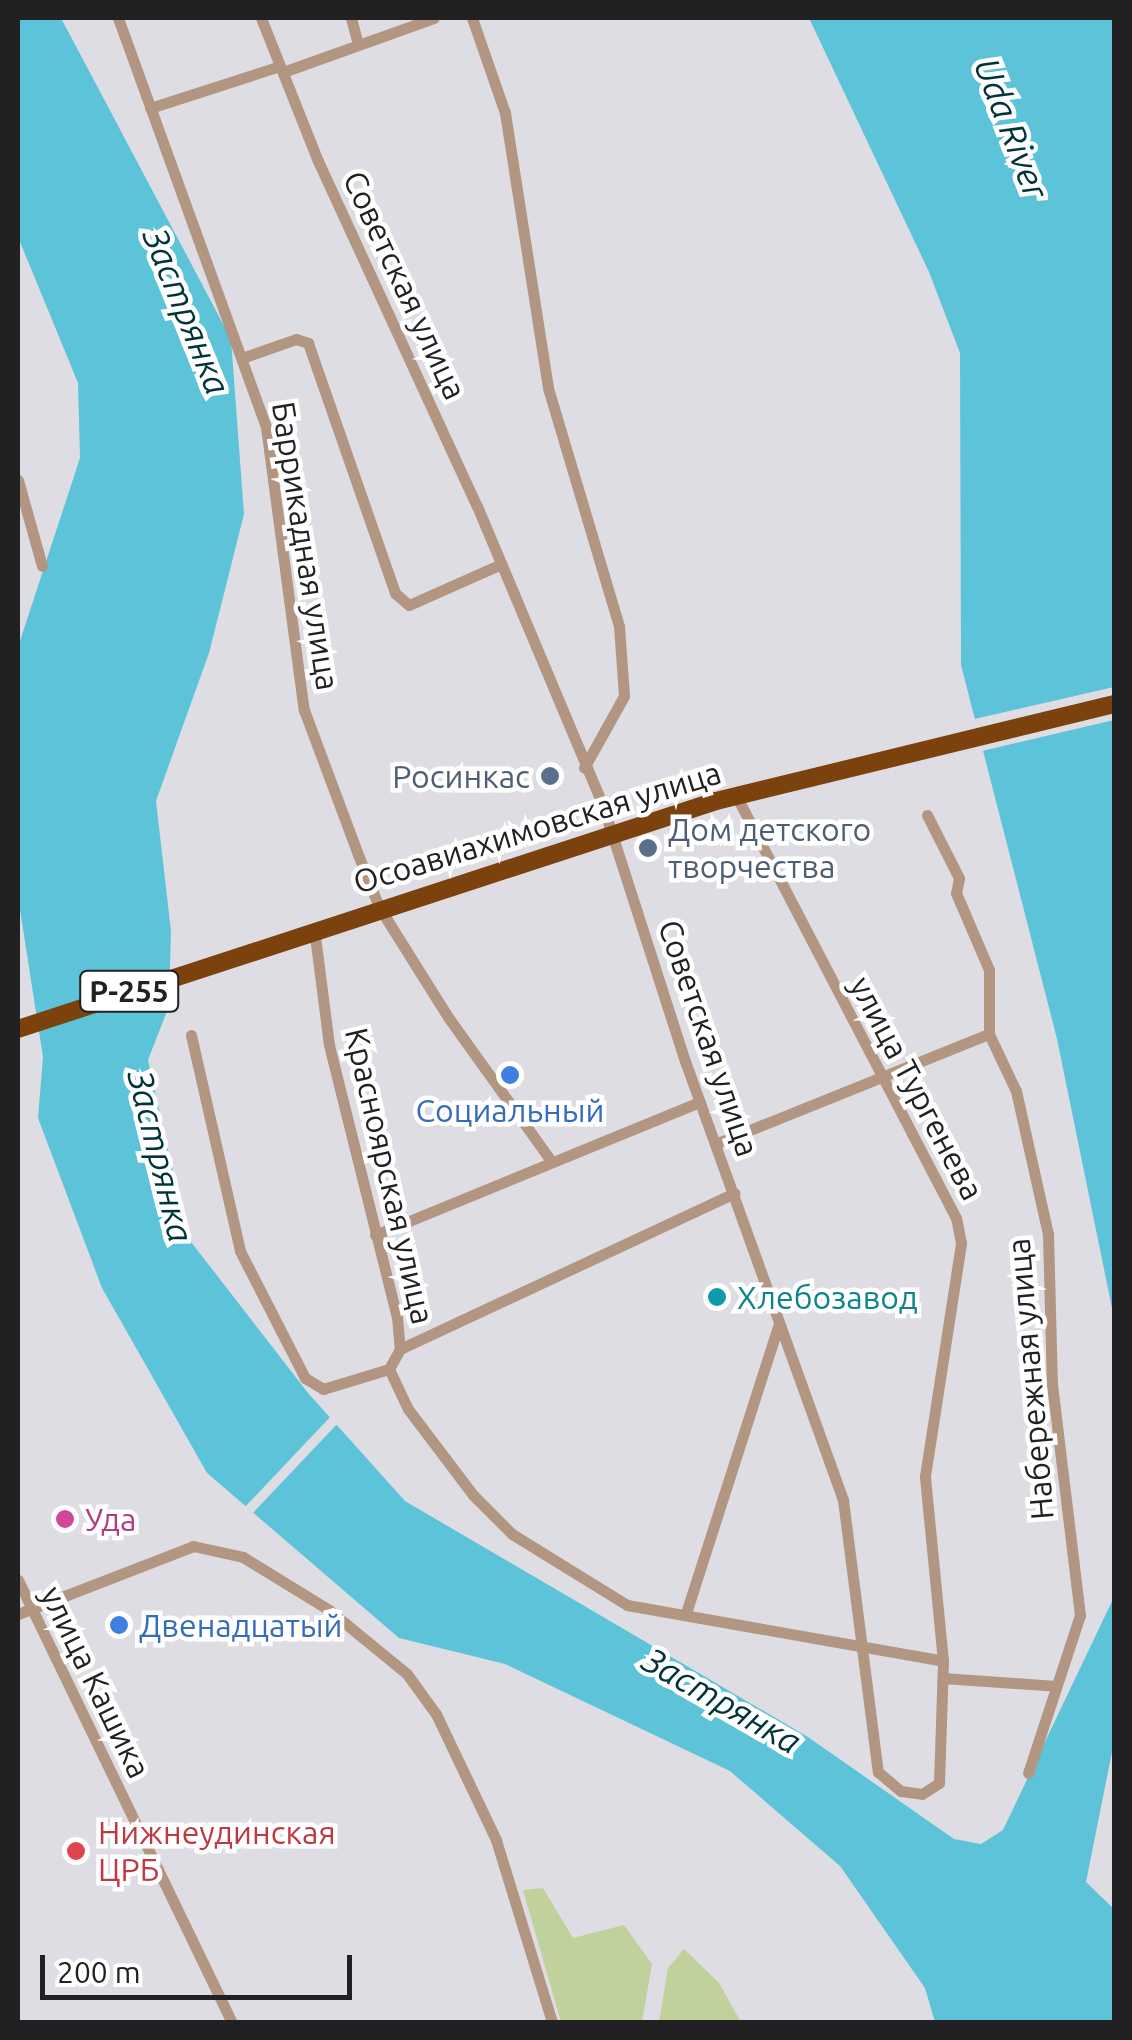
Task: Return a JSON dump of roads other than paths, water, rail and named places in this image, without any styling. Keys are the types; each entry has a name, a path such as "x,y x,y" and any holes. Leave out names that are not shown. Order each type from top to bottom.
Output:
{"highway":[{"name":"Осоавиахимовская улица","path":"19,1029 611,832 736,796 1114,704"}],"street":[{"name":"Баррикадная улица","path":"118,18 266,427 304,710 379,907 551,1161"},
{"name":"Советская улица","path":"261,18 280,70 501,564 611,832 700,1102 843,1500 865,1644 878,1772 901,1791 922,1794 939,1783"},
{"path":"350,18 358,44"},
{"path":"150,108 280,70 434,18"},
{"path":"472,18 505,112 548,388 619,626 624,696 584,768"},
{"path":"242,358 296,340 308,343 395,593 409,605 501,564"},
{"path":"18,480 42,566"},
{"name":"улица Тургенева","path":"736,796 956,1218 961,1244 925,1476 944,1661 939,1783"},
{"name":"Набережная улица","path":"927,815 959,878 956,893 989,970 990,1034 1016,1090 1048,1234 1052,1384 1080,1615 1028,1773"},
{"name":"Красноярская улица","path":"314,928 330,1045 400,1349 389,1369 418,1423 472,1495 512,1534 627,1605 944,1661"},
{"path":"715,1144 990,1034"},
{"path":"191,1035 240,1251 305,1378 323,1389 389,1369"},
{"path":"375,1235 700,1102"},
{"path":"400,1349 734,1193"},
{"path":"686,1613 778,1326"},
{"path":"22,1612 194,1546 243,1557 296,1585 407,1674 436,1714 496,1840 552,2022"},
{"name":"улица Кашика","path":"18,1580 22,1612 232,2022"},
{"path":"944,1678 1056,1686"}],"water":[{"name":"Застрянка","path":"18,18 61,18 231,339 244,514 209,653 156,801 171,931 169,1006 148,1060 188,1238 308,1393 405,1501 808,1737 954,1839 981,1844 1003,1830 1114,1597 1114,1742 1086,1882 1114,1909 1114,2022 935,2022 925,1988 840,1866 730,1771 505,1664 399,1638 207,1473 102,1288 38,1118 43,1057 18,897 18,647 80,458 78,383 18,237"},
{"name":"Uda River","path":"809,18 1114,18 1114,1318 1057,1039 961,665 960,353 929,272"}],"place":[{"name":"Росинкас","path":"550,776"},
{"name":"Дом детского творчества","path":"648,848"},
{"name":"Социальный","path":"510,1075"},
{"name":"Хлебозавод","path":"717,1297"},
{"name":"Уда","path":"65,1519"},
{"name":"Двенадцатый","path":"119,1625"},
{"name":"Нижнеудинская ЦРБ","path":"76,1851"}]}
